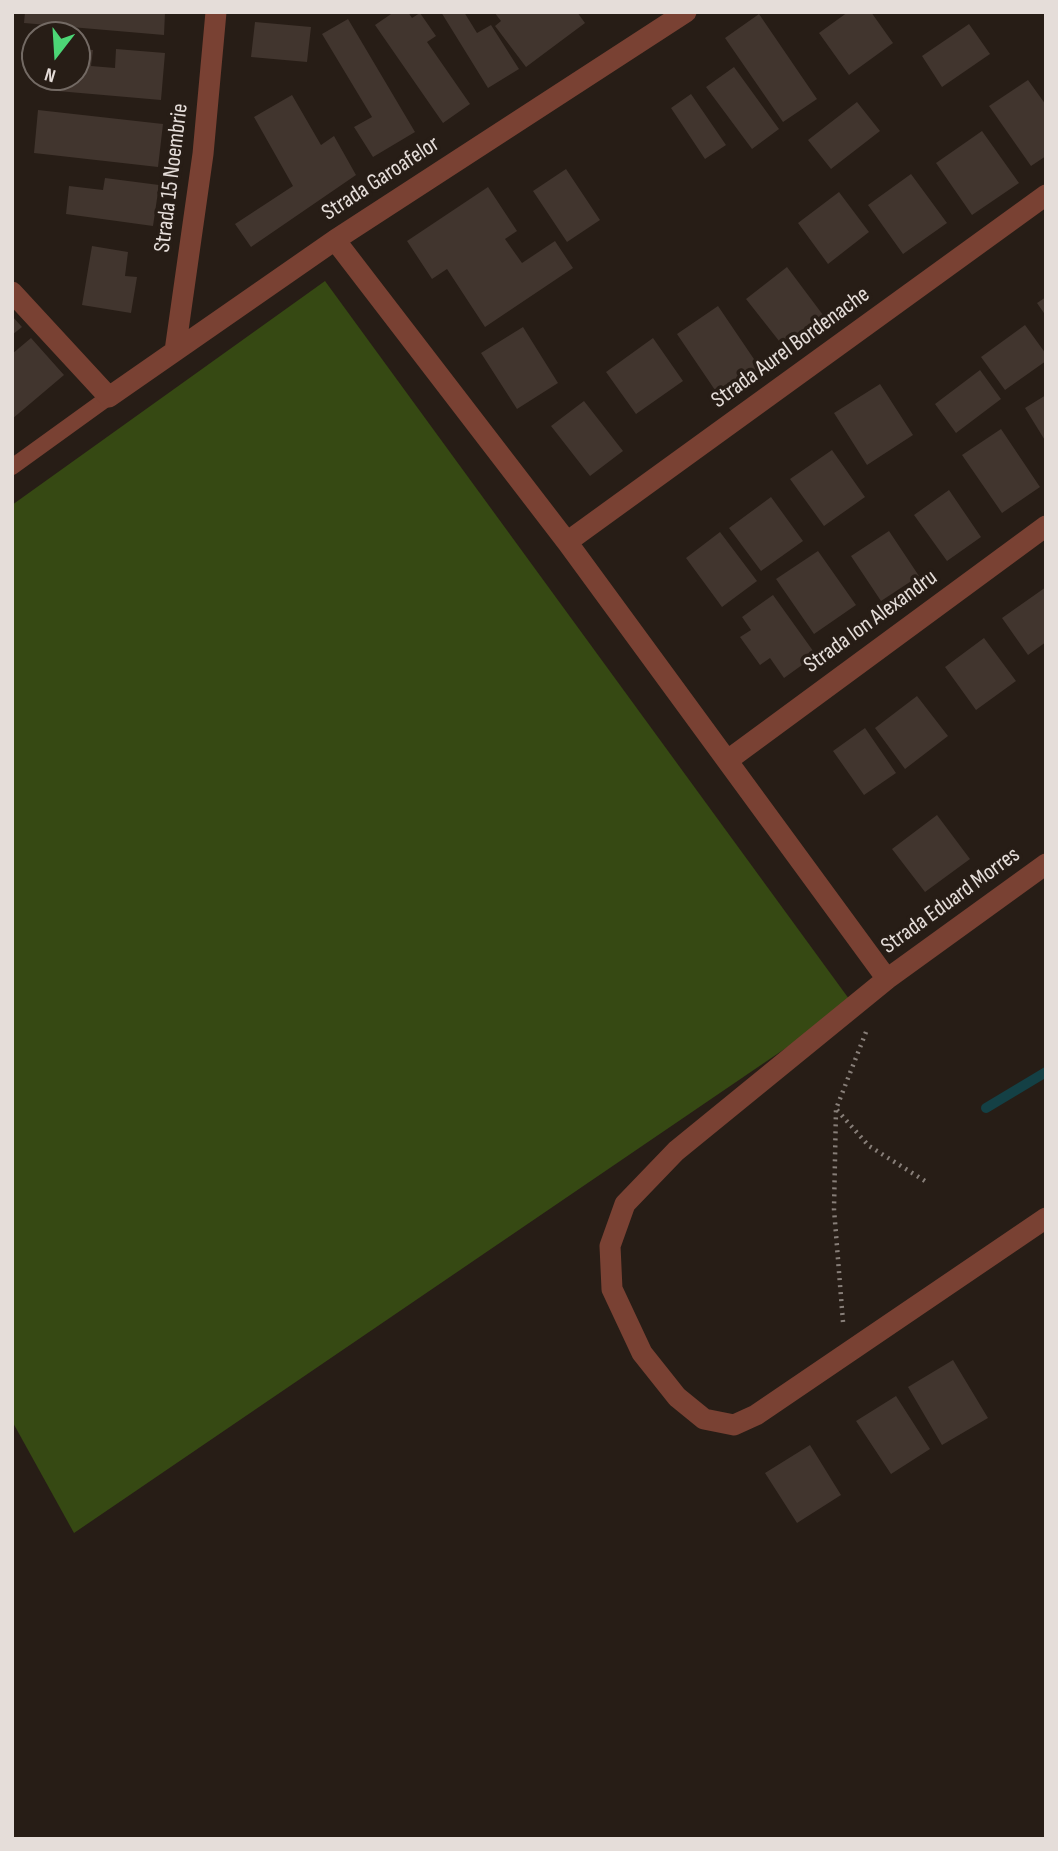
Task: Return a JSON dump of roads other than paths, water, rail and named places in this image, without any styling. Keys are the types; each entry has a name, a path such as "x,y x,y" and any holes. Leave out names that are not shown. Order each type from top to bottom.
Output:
{"street":[{"name":"Strada 15 Noembrie","path":"175,351 203,154 216,12"},
{"name":"Strada Garoafelor","path":"108,397 335,240 687,12"},
{"name":"Strada Aurel Bordenache","path":"567,542 1046,195"},
{"path":"335,240 567,542 887,979"},
{"path":"12,292 108,397"},
{"name":"Strada Ion Alexandru","path":"728,760 1046,526"},
{"name":"Strada Eduard Morres","path":"1046,864 887,979 676,1151 625,1204 610,1246 612,1289 642,1353 677,1397 704,1419 734,1425 756,1415 1046,1218"}],"lane":[{"path":"12,467 108,397"}],"waterway":[{"path":"986,1108 1046,1072"}]}
